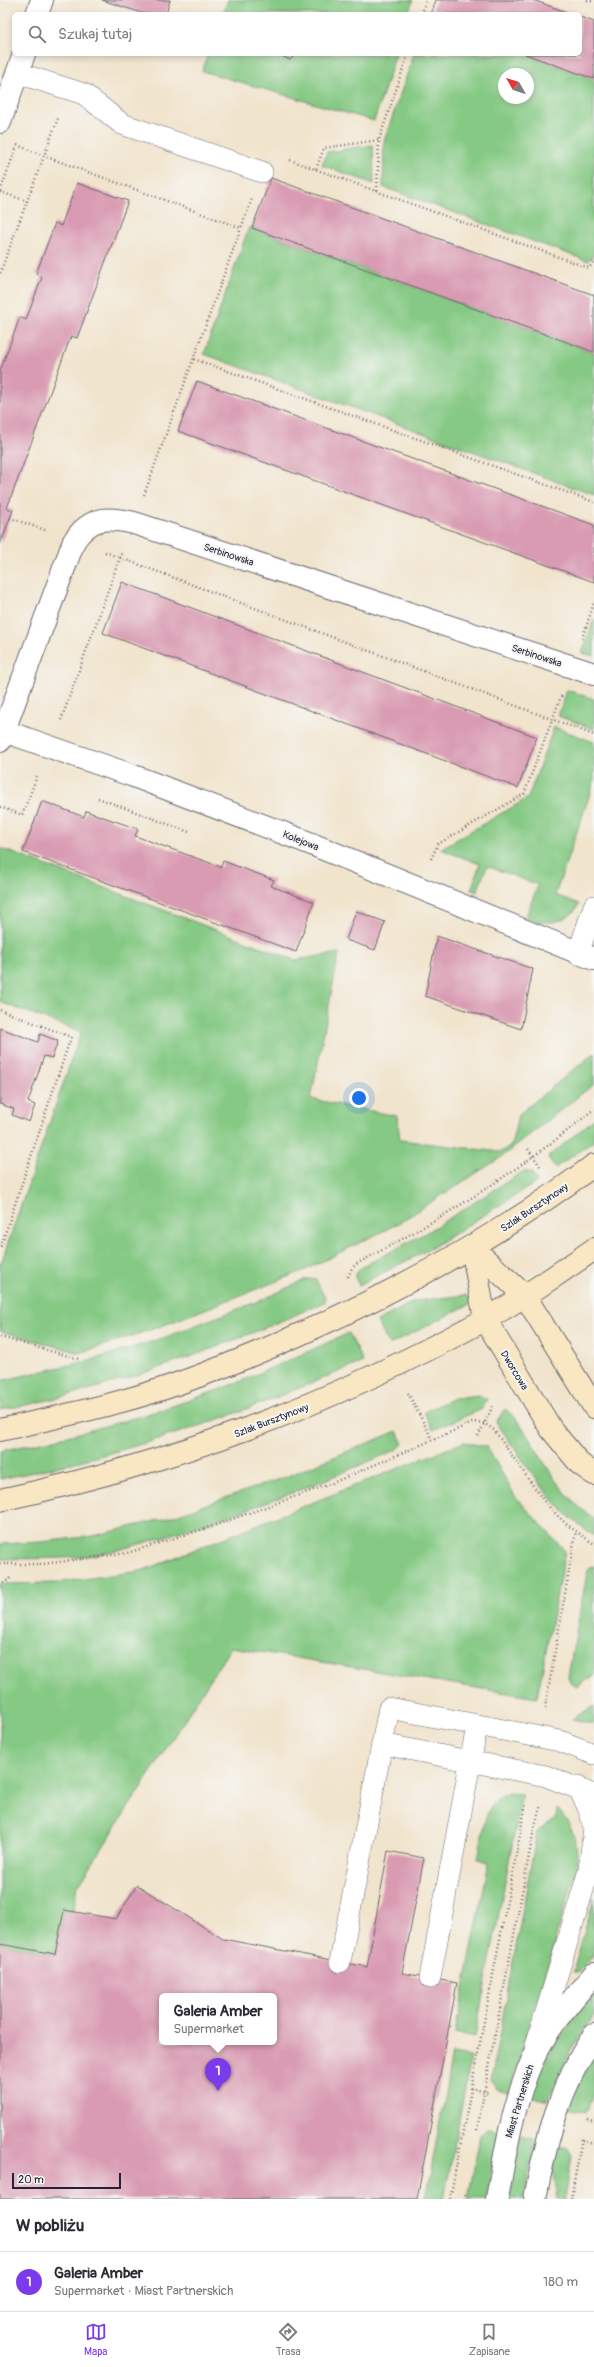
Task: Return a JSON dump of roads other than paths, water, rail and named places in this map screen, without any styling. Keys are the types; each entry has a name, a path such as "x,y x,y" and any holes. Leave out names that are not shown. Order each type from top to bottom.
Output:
{"main road":[{"name":"Szlak Bursztynowy","path":"0,1430 123,1401 196,1377 262,1351 362,1307 472,1247 559,1192 594,1165"},
{"path":"472,1247 525,1296 594,1407"},
{"name":"Dworcowa","path":"472,1247 485,1319 551,1429 580,1464 594,1474"},
{"name":"Szlak Bursztynowy","path":"0,1500 62,1486 145,1464 220,1440 296,1412 389,1370 485,1319 525,1296 594,1249"}],"street":[{"path":"38,12 42,0"},
{"path":"0,122 21,63"},
{"name":"Serbinowska","path":"2,736 74,541 82,529 97,520 112,518 134,523 594,674"},
{"name":"Kolejowa","path":"2,736 131,776 304,841 418,889 586,956"},
{"name":"Miast Partnerskich","path":"497,2199 512,2121 532,2060 573,1999 594,1974"},
{"path":"535,2199 552,2120 566,2084 581,2055 594,2035"}],"lane":[{"path":"21,63 68,89 84,94 122,124 262,172"},
{"path":"586,956 594,906"},
{"path":"340,1962 389,1708 539,1738 560,1741 594,1740"},
{"path":"430,1978 477,1726"},
{"path":"560,1741 594,1754"},
{"path":"382,1744 561,1780 586,1791 588,1807 594,1828 589,1870 532,2060"}],"place":[{"name":"Galeria Amber","path":"218,2091"}]}
